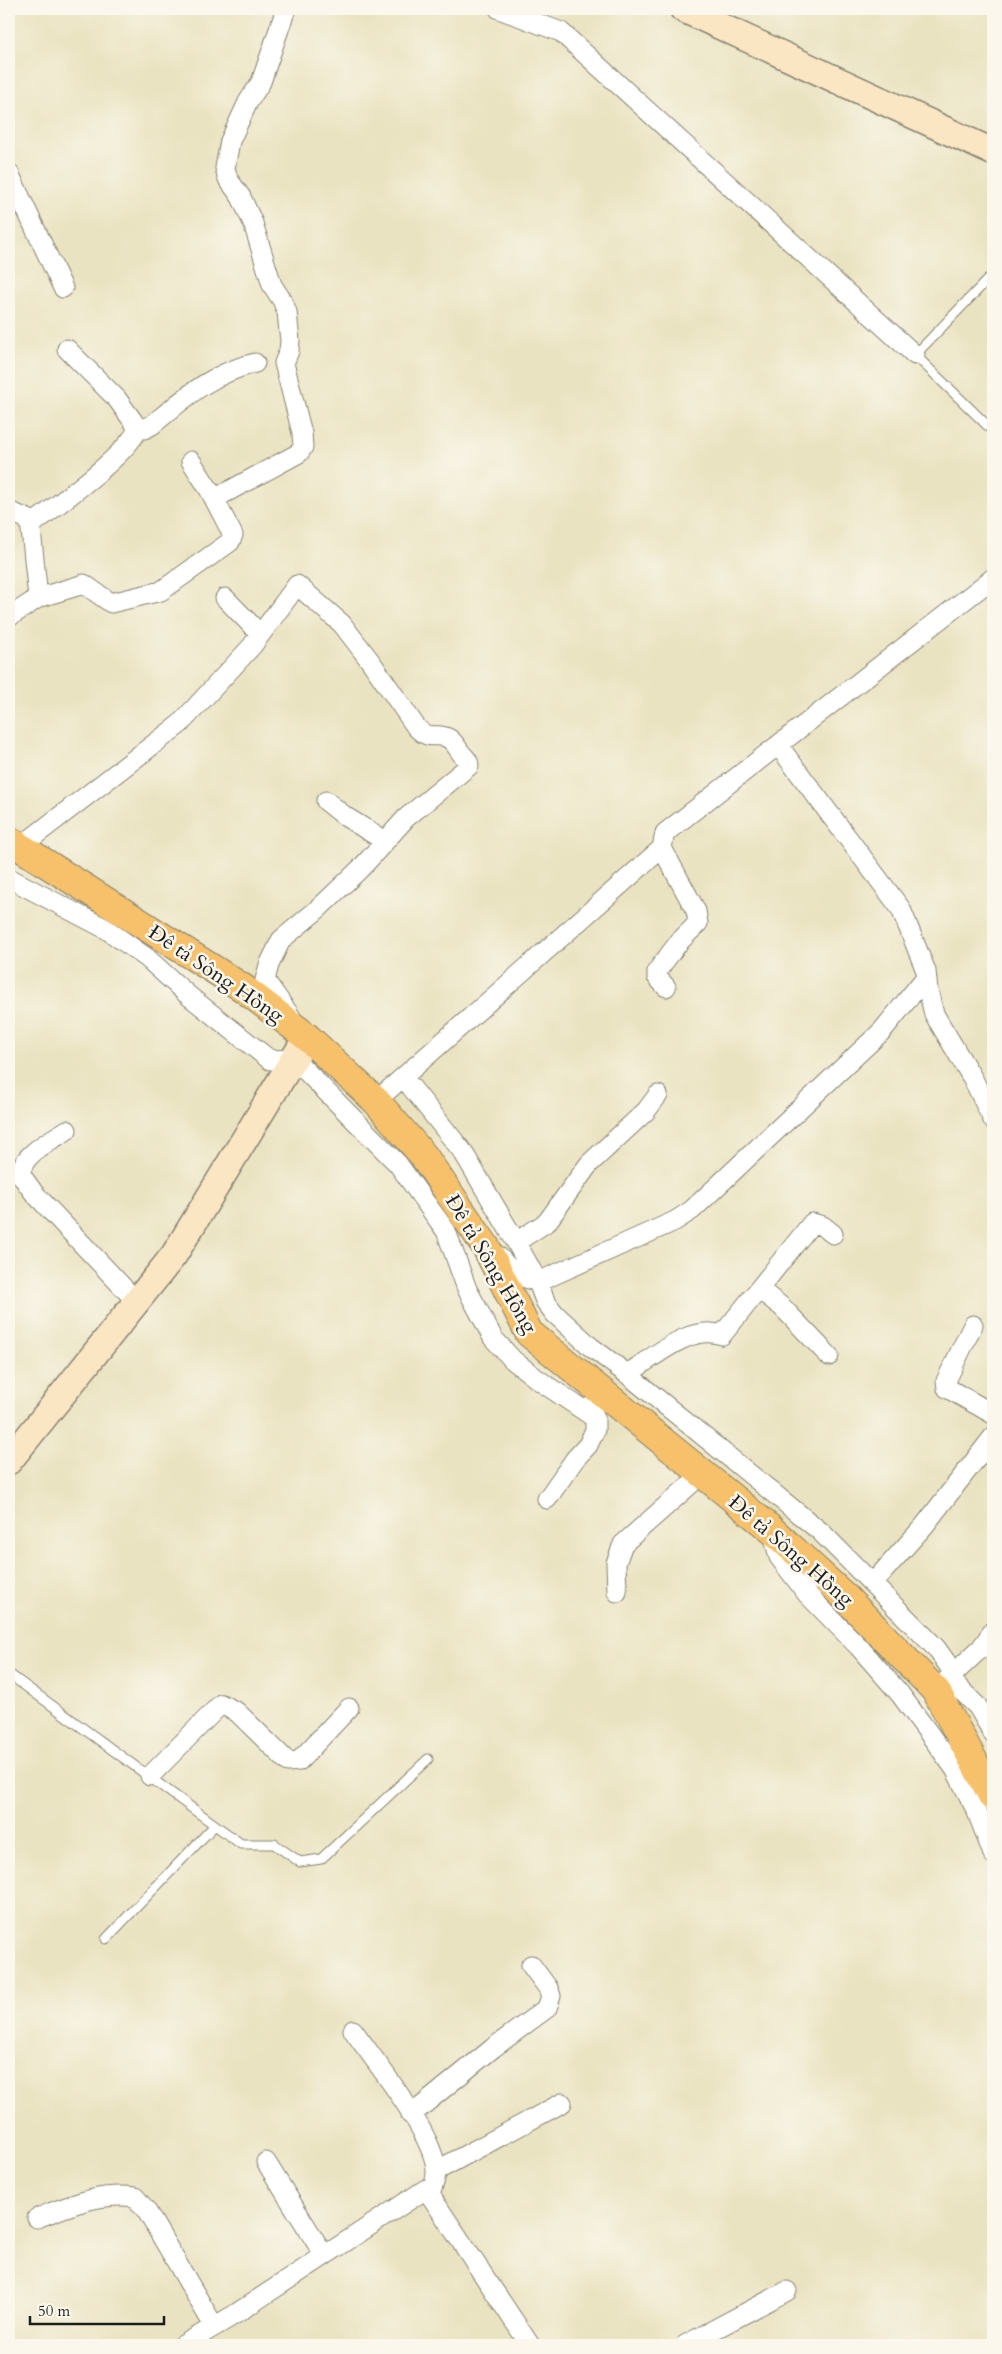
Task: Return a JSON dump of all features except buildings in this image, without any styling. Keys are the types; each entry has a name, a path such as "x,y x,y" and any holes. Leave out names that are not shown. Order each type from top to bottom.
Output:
{"main road":[{"name":"Đê tả Sông Hồng","path":"15,843 242,988 300,1048 376,1101 423,1155 486,1247 528,1333 701,1475 772,1530 844,1596 946,1681 975,1765 985,1804"}],"street":[{"path":"214,499 299,453 303,446 302,433 284,363 289,351 290,341 286,312 282,300 272,285 253,223 241,197 228,179 225,168 230,142 248,102 261,82 286,9"},
{"path":"499,9 561,32 914,355"},
{"path":"683,9 993,152"},
{"path":"9,173 63,288"},
{"path":"67,349 117,399 138,428 144,429 152,425 215,376 231,369 255,363"},
{"path":"30,526 104,467 131,440 138,428"},
{"path":"9,617 38,598 84,584 111,603 161,591 233,539 214,499 191,461"},
{"path":"11,512 30,520 38,598"},
{"path":"376,1101 662,848 665,834 993,578"},
{"path":"15,843 180,724 260,634 297,585 342,624 419,731 429,737 447,737 469,761 469,766 406,818 324,903 281,940 269,965 265,980 300,1048 398,1164 446,1231"},
{"path":"225,598 260,634"},
{"path":"778,746 901,909 926,977 934,1014 973,1079 993,1120"},
{"path":"326,802 385,841"},
{"path":"662,848 696,911 698,923 679,942 657,971 657,977 666,988"},
{"path":"9,878 106,929 147,958 189,996 270,1060 300,1048"},
{"path":"486,1247 495,1252 516,1275 538,1282 550,1278 572,1265 652,1233 692,1210 882,1031 926,977"},
{"path":"11,1456 174,1255 300,1048"},
{"path":"403,1077 463,1152 516,1242 538,1282 545,1301 555,1314 590,1346 821,1532 936,1648 946,1681 978,1707 993,1733"},
{"path":"516,1242 547,1222 589,1164 646,1111 658,1095"},
{"path":"66,1130 35,1152 22,1165 21,1175 34,1193 136,1301"},
{"path":"441,1181 446,1231 467,1289 493,1338 513,1360 537,1379 595,1418"},
{"path":"627,1374 692,1335 710,1331 722,1335 812,1223 823,1226 833,1234"},
{"path":"759,1289 782,1307 829,1356"},
{"path":"974,1325 946,1381 947,1388 993,1414"},
{"path":"547,1499 575,1459 588,1445 595,1430 595,1418 570,1367"},
{"path":"872,1584 924,1526 993,1437"},
{"path":"617,1592 616,1563 623,1544 651,1517 701,1475"},
{"path":"772,1530 779,1557 801,1587 859,1647 900,1694 956,1769 985,1804 993,1854"},
{"path":"946,1681 980,1648 993,1631"},
{"path":"150,1776 221,1704 237,1712 288,1762 299,1761 349,1708"},
{"path":"411,2115 493,2048 546,2008 550,2003 548,1988 531,1965"},
{"path":"354,2030 426,2140 434,2159 436,2171 430,2194"},
{"path":"436,2171 562,2103"},
{"path":"266,2162 324,2255"},
{"path":"183,2345 426,2189 530,2345"},
{"path":"37,2218 79,2202 120,2195 135,2197 146,2210 214,2326"},
{"path":"685,2345 788,2291"}],"lane":[{"path":"993,274 914,355 993,431"},
{"path":"9,1674 241,1844 274,1844 300,1862 321,1859 428,1759"},
{"path":"106,1940 215,1825"}]}
